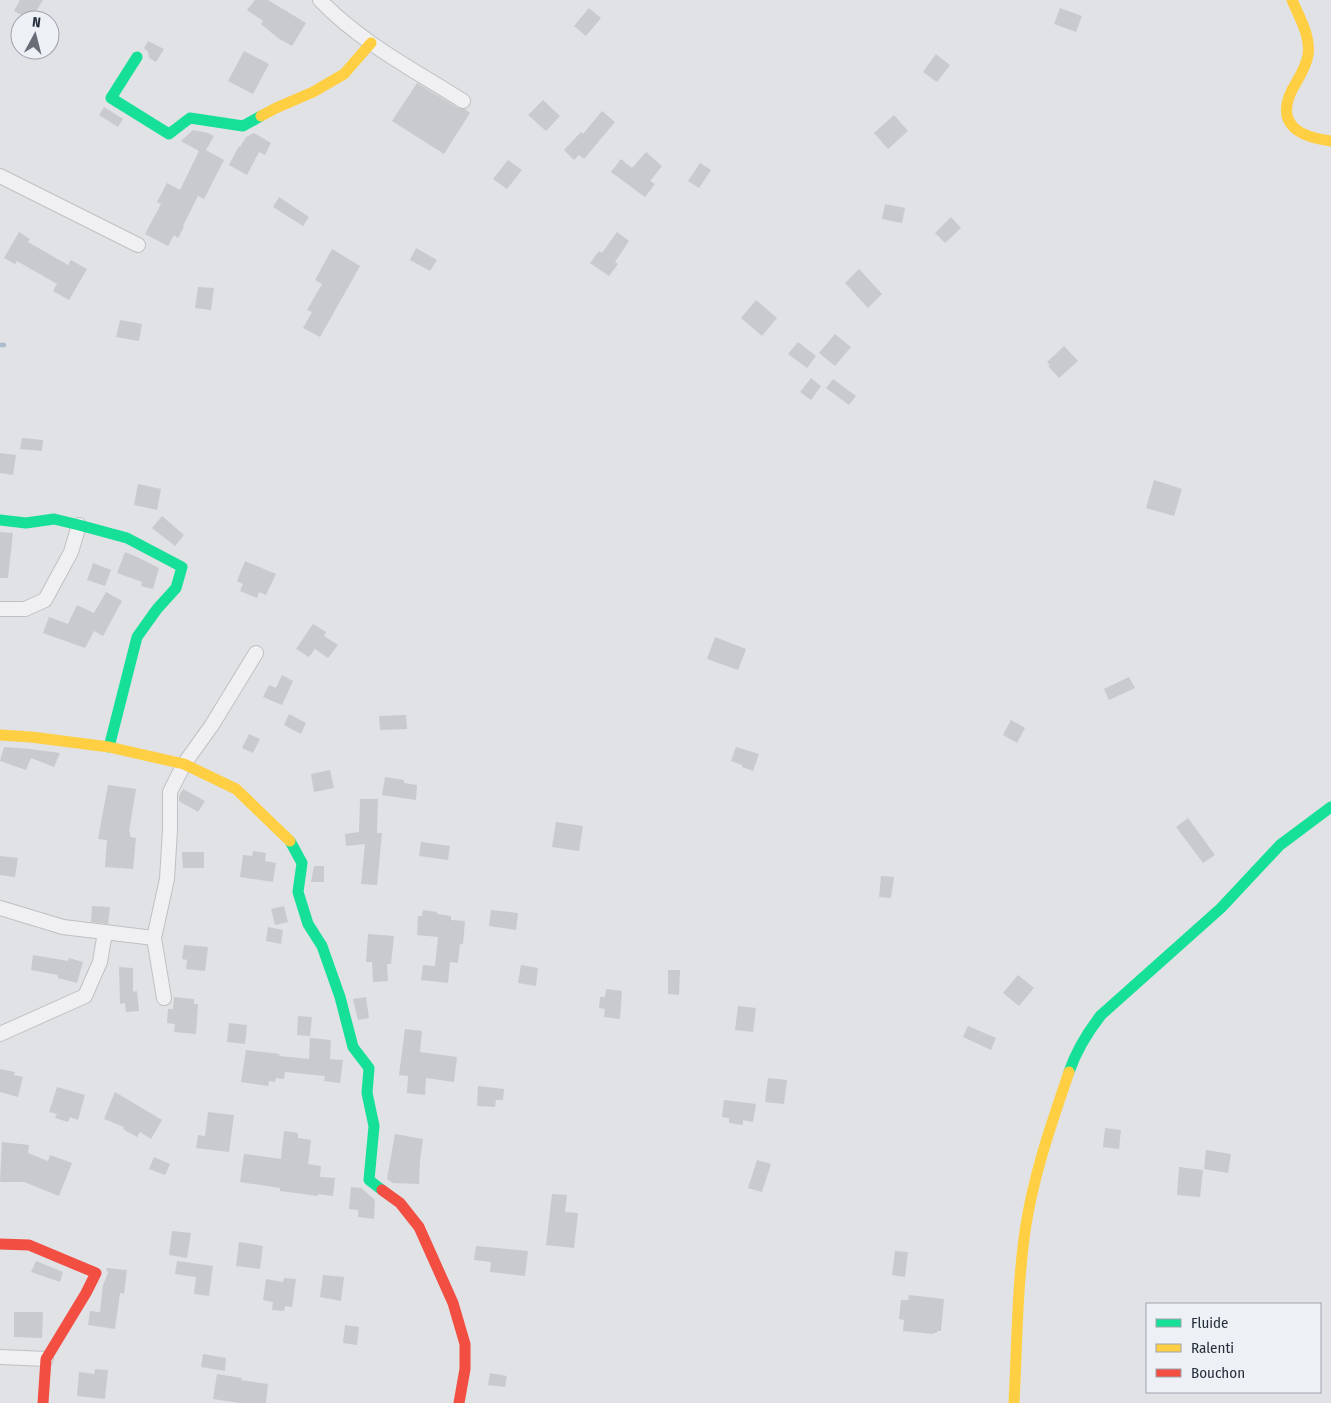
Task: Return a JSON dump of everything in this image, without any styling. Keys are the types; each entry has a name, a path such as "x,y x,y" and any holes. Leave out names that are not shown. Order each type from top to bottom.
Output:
{"street":[{"path":"320,0 334,15 371,43 463,101"},
{"path":"1292,0 1307,39 1308,55 1285,107 1287,119 1303,135 1331,141"},
{"path":"136,58 111,98 169,134 190,118 243,126 344,74 371,43"},
{"path":"0,176 138,245"},
{"path":"0,520 26,523 54,519 79,524 127,538 182,567 176,588 156,609 137,636 109,747"},
{"path":"0,609 25,609 45,600 71,552 79,524"},
{"path":"164,998 154,938 167,879 170,792 184,764 212,725 256,654"},
{"path":"0,734 109,747 184,764 236,789 292,843 302,863 298,892 308,924 322,946 340,997 353,1047 369,1068 367,1093 374,1126 368,1180 400,1203 419,1227 453,1303 465,1344 465,1369 460,1403"},
{"path":"1014,1403 1020,1276 1032,1188 1073,1059 1086,1036 1102,1015 1222,908 1280,845 1331,807"},
{"path":"0,908 63,927 154,938"},
{"path":"0,1034 85,996 100,962 106,932"},
{"path":"0,1244 29,1245 96,1272 86,1294 46,1359 43,1403"},
{"path":"0,1357 46,1359"}],"building":[{"path":"20,0 43,0 37,10 15,10"},
{"path":"255,0 268,0 306,23 292,46 278,38 261,24 263,21 247,10"},
{"path":"589,8 601,18 586,36 574,26"},
{"path":"1060,8 1082,16 1076,32 1054,24"},
{"path":"148,41 164,49 156,62 149,58 148,52 144,48"},
{"path":"244,51 269,64 253,94 228,81"},
{"path":"936,54 950,65 937,82 923,72"},
{"path":"417,83 458,108 465,109 470,113 444,154 392,121"},
{"path":"543,100 560,116 546,131 528,115"},
{"path":"104,107 123,119 118,127 99,115"},
{"path":"602,111 615,122 584,159 579,155 574,160 564,150 581,132 583,134"},
{"path":"894,115 908,131 888,149 874,133"},
{"path":"193,130 214,136 206,150 224,160 204,199 198,196 178,238 174,235 168,246 145,234 161,204 157,202 167,183 180,190 199,151 181,141"},
{"path":"254,133 271,143 265,155 259,152 247,175 229,165 246,137"},
{"path":"646,152 662,166 650,181 655,184 645,197 611,172 621,159 632,168"},
{"path":"508,160 522,170 507,189 493,179"},
{"path":"700,163 711,170 699,188 688,181"},
{"path":"279,197 309,217 303,226 273,207"},
{"path":"885,204 905,208 902,223 882,219"},
{"path":"951,217 961,228 945,243 935,233"},
{"path":"19,232 30,239 28,242 68,265 71,260 87,269 69,300 53,291 57,284 17,261 15,264 4,258"},
{"path":"617,232 629,241 615,262 618,264 609,276 590,263 599,251 602,253"},
{"path":"416,248 437,260 430,271 410,260"},
{"path":"332,249 360,266 320,337 303,328 312,312 307,310 322,284 315,280"},
{"path":"859,269 882,294 868,308 845,283"},
{"path":"198,287 214,288 211,310 195,308"},
{"path":"756,300 777,318 762,336 741,318"},
{"path":"120,320 142,324 139,341 116,337"},
{"path":"835,334 851,347 835,366 819,353"},
{"path":"798,342 816,356 807,368 788,354"},
{"path":"1064,346 1078,361 1059,378 1048,366 1050,365 1047,362"},
{"path":"811,378 821,386 811,400 800,392"},
{"path":"833,379 856,396 849,405 826,388"},
{"path":"22,438 43,440 42,451 20,449"},
{"path":"0,453 16,455 13,475 0,473"},
{"path":"1154,480 1182,489 1174,516 1146,508"},
{"path":"138,484 161,489 157,510 134,505"},
{"path":"162,516 184,535 175,546 152,528"},
{"path":"0,532 13,533 8,578 0,578"},
{"path":"125,552 159,568 153,589 141,586 142,582 117,573"},
{"path":"245,561 276,574 266,595 259,592 257,598 240,591 243,584 237,581"},
{"path":"93,563 111,570 105,586 87,580"},
{"path":"106,592 122,601 103,636 94,631 85,648 43,633 49,617 68,624 77,605 94,613"},
{"path":"313,624 326,632 324,636 338,645 328,658 315,649 309,657 296,649"},
{"path":"715,637 746,649 738,670 707,659"},
{"path":"282,675 293,681 282,705 263,697 269,685 276,688"},
{"path":"1129,677 1135,688 1109,700 1104,689"},
{"path":"289,714 306,723 301,734 284,725"},
{"path":"406,715 407,729 380,730 379,716"},
{"path":"1011,720 1025,728 1017,743 1003,735"},
{"path":"249,734 260,739 253,753 242,748"},
{"path":"4,747 60,753 54,767 31,758 26,770 0,761"},
{"path":"736,747 759,754 753,771 731,761"},
{"path":"330,770 334,788 314,792 311,774"},
{"path":"385,777 404,780 404,783 417,785 416,800 382,795"},
{"path":"108,785 136,789 129,832 130,837 136,838 133,869 105,867 107,840 98,839"},
{"path":"183,789 205,801 198,812 179,801 179,796"},
{"path":"360,799 378,799 377,833 382,833 377,885 361,884 365,844 346,846 345,834 359,832"},
{"path":"1188,818 1215,855 1203,863 1176,827"},
{"path":"556,822 583,826 579,851 552,847"},
{"path":"421,842 450,846 448,860 419,856"},
{"path":"253,851 266,853 265,861 276,863 273,882 240,877 243,855 252,856"},
{"path":"182,852 204,852 204,868 183,868"},
{"path":"0,856 18,858 15,877 0,875"},
{"path":"314,866 324,866 324,882 311,882"},
{"path":"881,876 894,877 891,898 879,897"},
{"path":"92,906 110,907 108,924 91,922"},
{"path":"284,906 288,922 275,925 271,909"},
{"path":"423,910 451,916 451,920 465,921 463,944 460,944 458,963 450,962 448,983 421,980 423,965 435,966 438,937 417,935 418,916 422,916"},
{"path":"491,910 518,913 516,930 489,926"},
{"path":"268,927 283,930 281,944 266,941"},
{"path":"368,934 394,936 391,964 387,964 388,981 373,982 372,962 366,962"},
{"path":"184,945 208,947 205,971 186,969 187,960 182,959"},
{"path":"33,955 68,961 69,958 83,962 77,983 58,978 58,975 31,970"},
{"path":"521,965 538,968 536,986 518,983"},
{"path":"119,967 133,968 133,992 137,991 139,1011 126,1012 125,1003 120,1004"},
{"path":"668,970 680,970 679,995 668,994"},
{"path":"1018,975 1034,988 1019,1006 1003,993"},
{"path":"606,989 622,991 620,1019 604,1017 605,1009 599,1008 600,997 605,997"},
{"path":"174,997 194,999 194,1004 198,1004 196,1034 174,1032 175,1024 167,1023 168,1009 173,1009"},
{"path":"366,997 369,1018 358,1020 353,999"},
{"path":"738,1006 756,1008 753,1032 735,1030"},
{"path":"298,1016 312,1017 310,1036 297,1035"},
{"path":"229,1023 247,1025 245,1044 227,1042"},
{"path":"968,1026 996,1038 991,1050 963,1037"},
{"path":"405,1029 422,1031 420,1052 457,1057 454,1082 426,1078 425,1095 407,1093 408,1076 399,1075"},
{"path":"310,1038 331,1040 330,1059 343,1060 340,1083 324,1081 325,1076 285,1072 284,1079 276,1078 275,1082 269,1081 268,1086 241,1082 246,1050 309,1059"},
{"path":"0,1069 15,1072 14,1075 23,1077 18,1097 0,1092"},
{"path":"768,1078 787,1080 784,1104 765,1102"},
{"path":"478,1086 504,1089 503,1100 496,1100 495,1107 477,1106"},
{"path":"57,1087 85,1095 78,1120 70,1117 68,1122 55,1118 57,1114 49,1112"},
{"path":"115,1092 162,1120 151,1139 140,1132 137,1137 123,1129 124,1127 104,1119"},
{"path":"724,1100 756,1104 753,1122 743,1120 743,1125 729,1123 729,1118 722,1117"},
{"path":"208,1112 234,1115 229,1152 196,1148 198,1135 205,1136"},
{"path":"1105,1128 1121,1130 1119,1149 1103,1147"},
{"path":"284,1131 298,1133 298,1138 311,1140 308,1164 321,1166 320,1177 335,1178 333,1196 280,1191 280,1188 240,1182 244,1154 281,1159"},
{"path":"395,1134 423,1139 419,1184 393,1183 387,1179"},
{"path":"2,1142 29,1145 28,1153 48,1161 50,1155 72,1163 59,1196 24,1182 0,1182"},
{"path":"1206,1150 1231,1154 1228,1173 1204,1169"},
{"path":"154,1157 170,1164 165,1175 149,1169"},
{"path":"757,1160 771,1164 762,1192 748,1188"},
{"path":"1179,1167 1203,1170 1200,1197 1177,1195"},
{"path":"351,1187 361,1188 375,1200 374,1219 358,1217 358,1210 349,1209"},
{"path":"552,1194 567,1195 565,1212 578,1213 574,1248 546,1245"},
{"path":"172,1231 191,1233 187,1258 169,1255"},
{"path":"239,1242 263,1246 260,1269 236,1266"},
{"path":"476,1246 528,1251 525,1276 490,1272 491,1262 474,1260"},
{"path":"895,1251 908,1252 905,1277 892,1275"},
{"path":"36,1261 63,1272 60,1282 31,1272"},
{"path":"177,1261 213,1266 209,1296 194,1294 196,1277 175,1274"},
{"path":"106,1268 127,1270 124,1294 120,1293 115,1329 88,1325 90,1311 100,1312 103,1285 108,1273"},
{"path":"323,1275 344,1277 341,1301 320,1297"},
{"path":"284,1278 296,1279 292,1307 285,1306 284,1311 272,1310 273,1302 263,1300 266,1279 283,1282"},
{"path":"909,1295 944,1299 941,1331 933,1334 903,1331 904,1320 899,1319 901,1300 908,1300"},
{"path":"14,1312 43,1312 42,1338 14,1337"},
{"path":"345,1325 359,1327 357,1345 343,1343"},
{"path":"203,1354 226,1358 225,1371 201,1367"},
{"path":"95,1369 108,1370 105,1399 77,1396 79,1372 94,1374"},
{"path":"490,1373 507,1376 505,1387 488,1385"},
{"path":"217,1374 268,1384 266,1403 240,1403 213,1399"}],"traffic: fast":[{"path":"137,57 111,98 169,134 190,118 243,126 261,116"},
{"path":"0,520 26,523 54,519 79,525 127,538 182,567 176,588 157,609 137,637 109,747"},
{"path":"1069,1072 1082,1042 1101,1015 1221,908 1280,845 1331,807"},
{"path":"290,841 302,863 298,892 308,924 322,946 340,997 353,1047 369,1068 367,1093 374,1126 369,1180 382,1190"}],"traffic: slow":[{"path":"1292,0 1304,27 1308,41 1308,55 1306,64 1292,90 1288,102 1287,112 1289,120 1301,132 1309,136 1331,141"},
{"path":"261,116 313,92 344,74 371,43"},
{"path":"0,735 109,747 184,764 236,789 290,841"},
{"path":"1014,1403 1022,1252 1028,1211 1049,1131 1069,1072"}],"traffic: jam":[{"path":"382,1190 400,1203 419,1227 453,1303 465,1344 465,1369 459,1403"},
{"path":"0,1244 29,1245 96,1273 46,1359 43,1403"}]}
